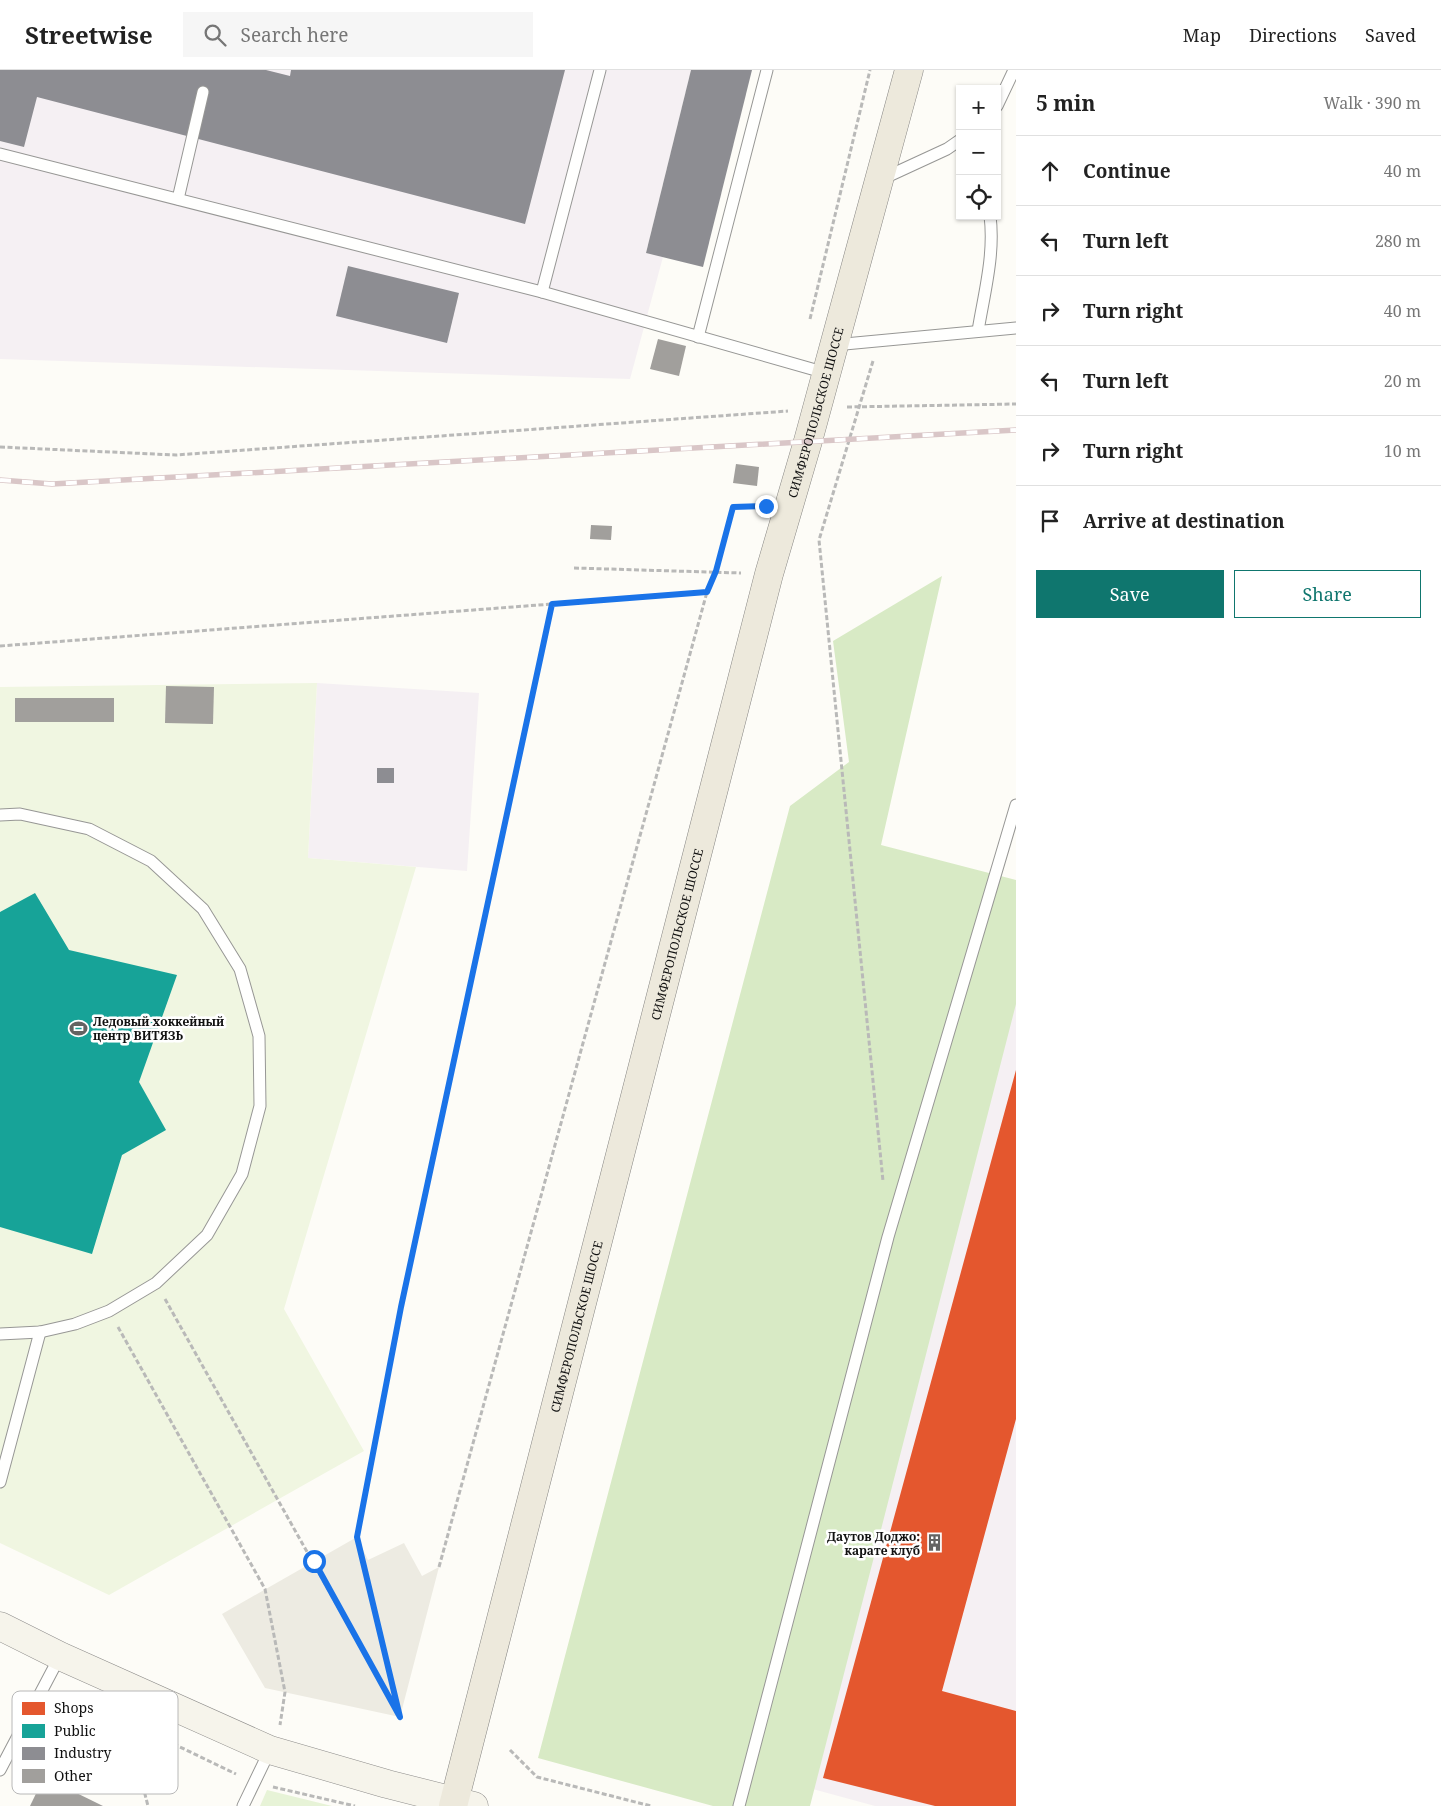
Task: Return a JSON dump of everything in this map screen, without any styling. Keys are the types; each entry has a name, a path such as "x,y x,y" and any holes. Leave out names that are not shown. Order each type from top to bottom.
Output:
{"main road":[{"name":"СИМФЕРОПОЛЬСКОЕ ШОССЕ","path":"461,1804 769,574 817,409 909,70"}],"street":[{"path":"0,1626 60,1656 142,1691"},
{"path":"178,1705 387,1784 461,1804"}],"lane":[{"path":"542,292 600,70"},
{"path":"698,336 767,70"},
{"path":"1001,98 1014,70"},
{"path":"178,200 203,92"},
{"path":"878,181 956,143"},
{"path":"0,154 542,292 826,373"},
{"path":"978,331 988,273 992,230 991,220"},
{"path":"834,345 1016,328"},
{"path":"739,1806 888,1237 1016,805"},
{"path":"0,815 20,814 88,829 151,861 203,909 240,969 259,1036 260,1106 242,1174 207,1234 156,1284 109,1311 75,1324 40,1332 0,1334"},
{"path":"0,1482 40,1332"},
{"path":"42,1691 60,1656"},
{"path":"243,1806 275,1741"},
{"path":"0,1770 12,1747"}],"path":[{"path":"785,419 870,70"},
{"path":"880,341 858,406 819,540 883,1188"},
{"path":"0,447 176,455 858,406 1016,404"},
{"path":"440,1567 707,592 716,571 733,507 766,506"},
{"path":"574,568 769,574"},
{"path":"0,646 707,592"},
{"path":"156,1284 400,1717 357,1537 401,1307 552,604"},
{"path":"109,1311 265,1589 285,1692 275,1741"},
{"path":"115,1681 118,1691"},
{"path":"510,1750 537,1776 651,1806"}],"shaded area":[{"path":"0,70 691,70 646,253 663,257 630,379 0,359"},
{"path":"317,683 479,693 467,871 308,858"},
{"name":"Даутов Доджо: карате клуб","path":"1016,972 1016,1806 875,1806 798,1785"},
{"path":"357,1537 368,1560 404,1543 422,1576 439,1567 400,1717 265,1688 222,1614"}],"green space":[{"path":"942,576 881,845 1016,880 1016,1004 810,1806 713,1806 538,1758 790,806 849,762 833,641"},
{"path":"317,683 308,858 416,867 284,1309 364,1451 109,1595 0,1543 0,687"},
{"path":"267,1790 332,1806 260,1806"}],"building: Shops":[{"name":"Даутов Доджо: карате клуб","path":"1016,1070 1016,1419 942,1691 1016,1711 1016,1806 935,1806 823,1778"}],"building: Public":[{"name":"Ледовый хоккейный центр ВИТЯЗЬ","path":"35,893 69,950 177,975 139,1082 166,1130 122,1155 92,1254 0,1227 0,912"}],"building: Industry":[{"path":"0,70 266,70 290,76 291,70 565,70 525,224 37,97 24,147 0,141"},
{"path":"691,70 752,70 703,267 646,253"},
{"path":"348,266 459,293 447,343 336,316"},
{"path":"377,768 394,768 394,783 377,783"}],"building: Other":[{"path":"658,339 686,346 679,376 650,369"},
{"path":"736,464 759,467 757,486 733,483"},
{"path":"591,525 612,526 611,540 590,539"},
{"path":"166,686 214,687 213,724 165,723"},
{"path":"15,698 114,698 114,722 15,722"},
{"path":"36,1794 79,1794 103,1806 30,1806"}],"railway":[{"path":"0,480 52,484 1016,430"}],"place":[{"name":"Ледовый хоккейный центр ВИТЯЗЬ","path":"79,1028"},
{"name":"Даутов Доджо: карате клуб","path":"934,1543"}],"route":[{"path":"314,1561 400,1717 357,1537 401,1307 552,604 707,592 716,571 733,507 766,506"}]}
